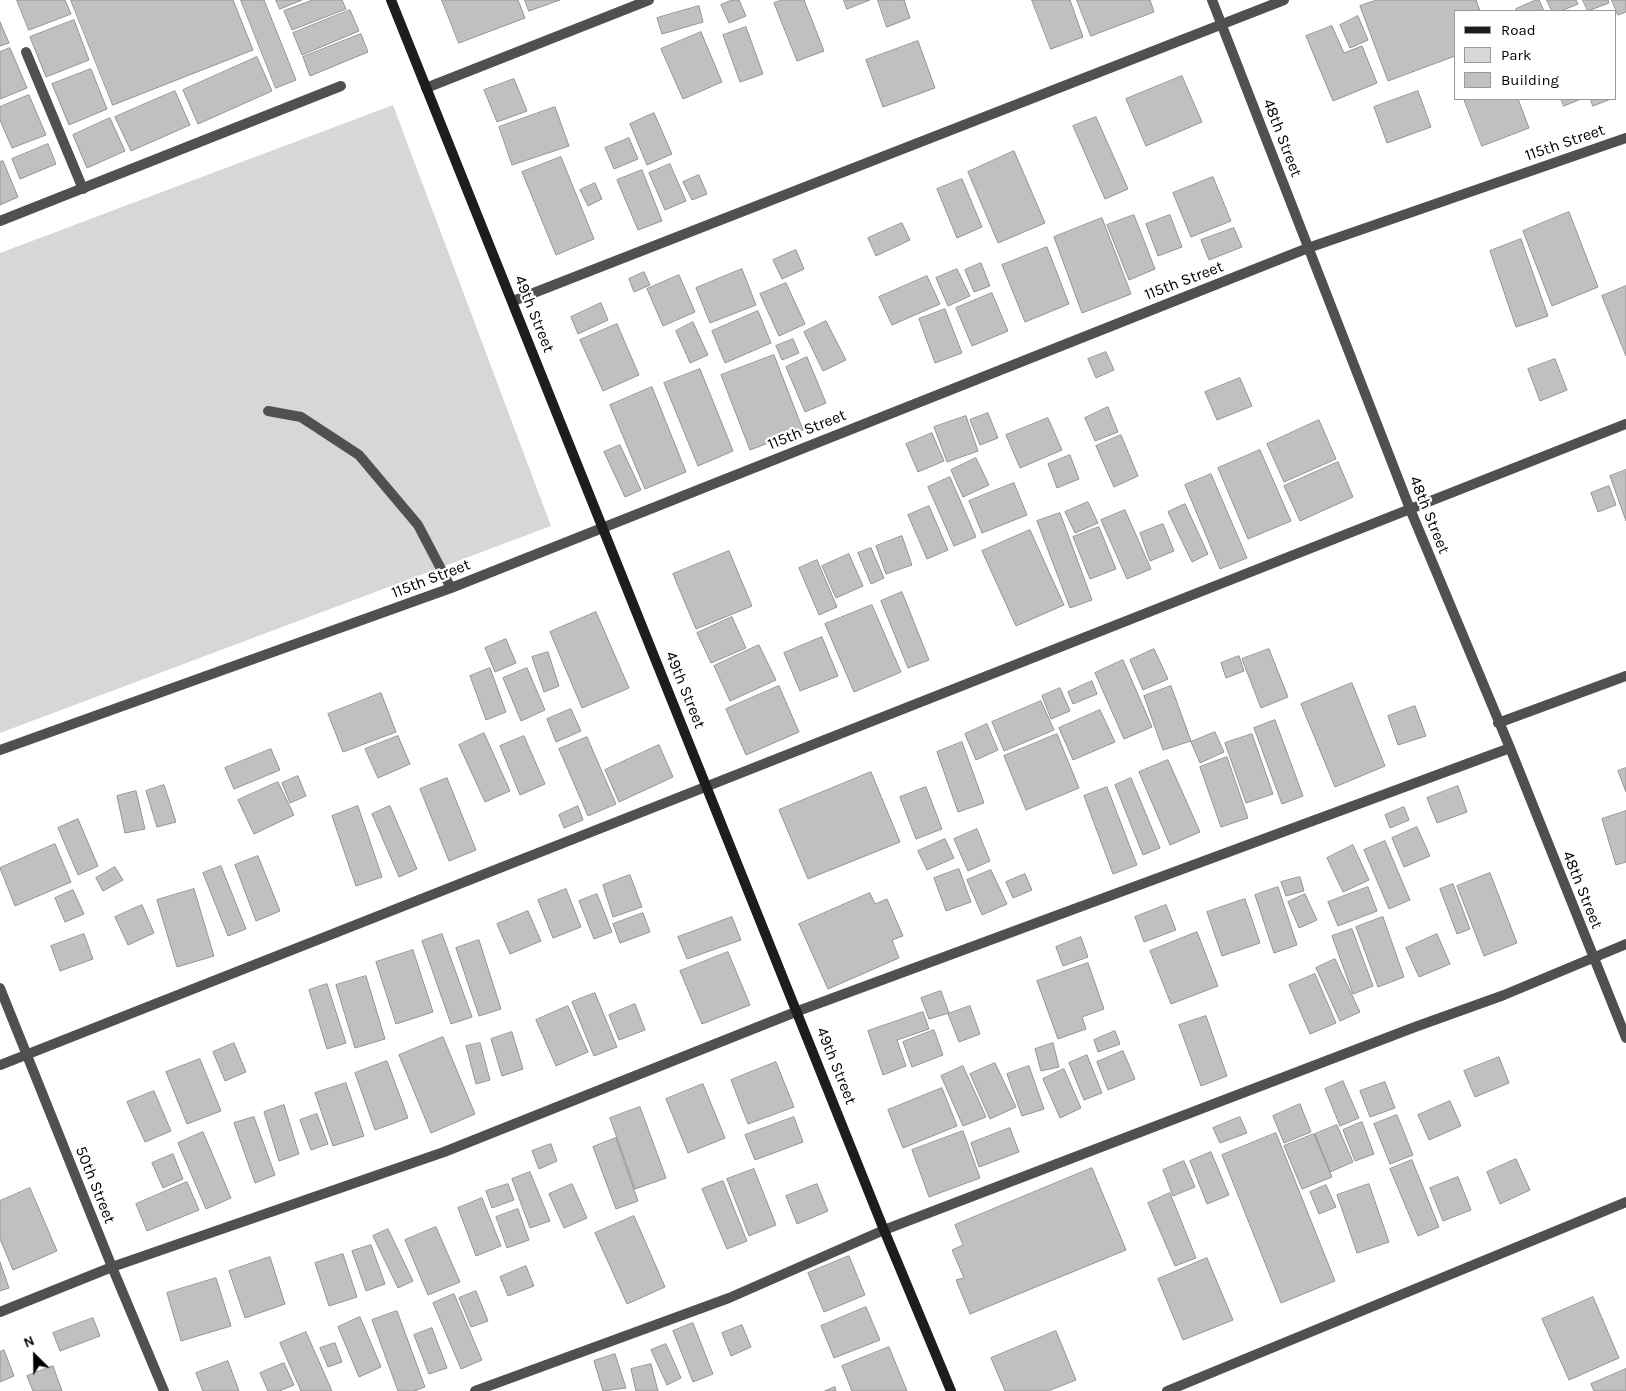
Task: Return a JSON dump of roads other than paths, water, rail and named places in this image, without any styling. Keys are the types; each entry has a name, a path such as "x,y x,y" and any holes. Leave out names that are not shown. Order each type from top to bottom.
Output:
{"main road":[{"name":"49th Street","path":"391,0 798,1011 884,1230 951,1391"}],"street":[{"path":"426,88 649,0"},
{"name":"48th Street","path":"1212,0 1410,509 1510,748 1626,1038"},
{"path":"513,301 1284,0"},
{"path":"26,52 83,189"},
{"path":"0,221 341,86"},
{"name":"115th Street","path":"0,750 451,588 1308,248 1626,138"},
{"path":"268,411 301,417 359,455 418,525 451,588"},
{"path":"0,1065 707,784 1626,424"},
{"path":"1498,723 1626,676"},
{"path":"0,1312 112,1267 444,1152 798,1011 1510,748"},
{"path":"475,1391 729,1298 884,1230 1415,1027 1504,995 1626,944"},
{"name":"50th Street","path":"0,988 164,1391"},
{"path":"1167,1391 1626,1202"}]}
